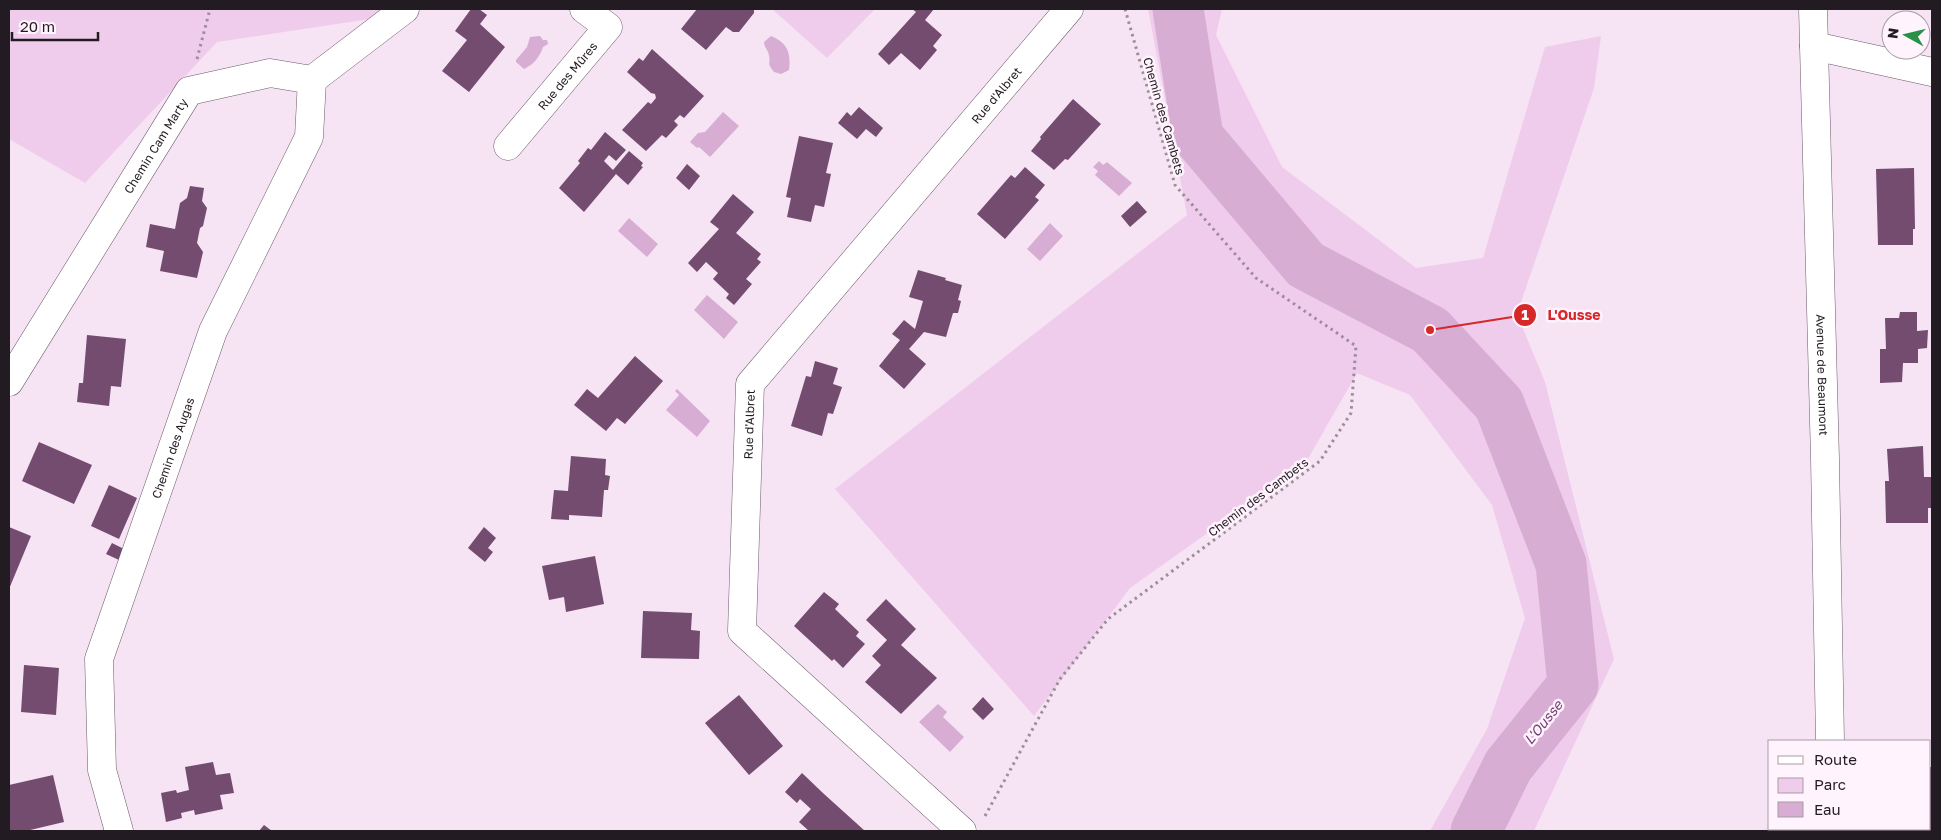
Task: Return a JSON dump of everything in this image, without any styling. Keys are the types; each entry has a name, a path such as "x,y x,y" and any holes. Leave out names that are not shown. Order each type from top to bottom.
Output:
{"street":[{"path":"312,80 405,9"},
{"name":"Rue des Mûres","path":"508,146 608,27 584,9"},
{"name":"Rue d'Albret","path":"972,827 742,631 750,384 1069,9"},
{"name":"Avenue de Beaumont","path":"1812,9 1825,459 1830,740"},
{"path":"1814,46 1932,72"},
{"name":"Chemin Cam Marty","path":"9,382 189,91 270,73 312,80"},
{"name":"Chemin des Augas","path":"120,831 102,770 99,659 213,331 309,137 312,80"}],"path":[{"path":"189,91 210,9"},
{"name":"Chemin des Cambets","path":"972,827 1060,679 1108,619 1320,461 1351,413 1356,346 1256,278 1174,185 1125,9"}],"green space":[{"path":"9,9 388,9 383,17 217,42 85,183 9,139"},
{"path":"772,9 875,9 827,58"},
{"path":"1148,9 1222,9 1216,35 1282,167 1416,268 1483,258 1545,47 1601,36 1594,88 1517,314 1545,382 1614,659 1534,831 1430,831 1487,729 1525,618 1492,505 1410,395 1357,373 1305,464 1130,588 1034,716 835,489 1187,215"}],"water":[{"path":"540,36 543,40 547,40 548,44 543,47 536,60 524,69 516,60 527,47 530,37"},
{"path":"771,36 785,45 789,54 789,70 781,74 774,72 769,65 769,55 764,42"},
{"path":"723,112 739,126 710,157 690,142 698,133 705,132"},
{"path":"1099,161 1103,165 1107,162 1132,183 1119,196 1095,175 1098,171 1093,167"},
{"path":"629,218 658,244 647,257 618,231"},
{"path":"1050,223 1063,236 1040,261 1027,249"},
{"path":"707,295 738,322 724,339 694,310"},
{"path":"677,389 710,421 697,437 666,410 679,395 675,391"},
{"path":"938,704 947,712 943,717 964,737 950,752 919,722"}],"building":[{"path":"471,9 479,9 487,15 480,24 505,47 469,92 442,71 467,40 455,31"},
{"path":"697,9 754,9 754,13 739,32 733,32 726,27 706,50 681,29"},
{"path":"912,9 934,9 925,20 942,35 933,46 937,50 920,70 901,53 889,65 878,54 916,12"},
{"path":"652,49 704,96 684,118 680,115 674,121 678,125 666,138 662,135 646,151 622,130 648,102 651,104 656,98 655,94 651,93 627,72 639,58 643,61"},
{"path":"1073,99 1101,124 1068,160 1065,159 1054,170 1031,151 1041,139 1040,137"},
{"path":"859,107 883,128 876,137 866,129 857,139 838,123 847,112 851,116"},
{"path":"605,132 626,150 616,161 609,155 604,161 613,170 629,151 643,163 641,166 643,167 628,185 616,174 584,212 559,188 580,163 578,161 588,148 591,150"},
{"path":"799,136 833,143 826,173 831,174 824,207 815,205 811,222 787,217 791,198 786,197"},
{"path":"687,164 700,176 689,190 676,178"},
{"path":"1025,167 1045,185 1035,197 1039,200 1005,239 977,214 1011,175 1015,178"},
{"path":"1914,168 1915,229 1913,229 1913,245 1878,245 1876,169"},
{"path":"190,186 204,188 202,201 207,208 197,243 203,252 197,278 160,271 164,251 146,247 150,224 175,229 180,203 187,198"},
{"path":"733,194 754,212 736,233 761,254 757,259 761,262 746,279 752,284 734,305 726,298 729,294 713,279 718,273 706,262 697,272 688,263 719,229 710,222"},
{"path":"1137,201 1147,212 1130,227 1121,216"},
{"path":"918,270 962,285 958,300 961,301 958,313 953,313 946,337 924,332 909,349 926,364 904,389 879,366 900,340 892,334 904,320 915,329 923,301 909,297"},
{"path":"1900,312 1917,312 1917,331 1928,330 1927,348 1918,349 1918,363 1903,363 1902,382 1880,383 1880,349 1886,349 1885,318 1899,318"},
{"path":"87,335 126,339 121,387 111,386 109,406 77,402 79,383 83,383"},
{"path":"635,356 663,381 625,424 617,418 606,431 574,405 587,389 598,398"},
{"path":"815,361 838,368 833,384 842,387 833,414 828,413 822,436 791,426 806,376 811,377"},
{"path":"39,442 92,465 74,504 22,481"},
{"path":"1923,446 1924,477 1932,477 1932,508 1928,508 1928,523 1886,523 1885,481 1889,481 1887,449"},
{"path":"571,456 606,459 605,475 610,476 608,490 604,490 602,517 569,515 569,520 551,519 554,490 568,491"},
{"path":"109,485 137,498 119,539 91,526"},
{"path":"9,527 31,536 9,589"},
{"path":"484,527 496,538 488,548 493,552 485,562 468,548"},
{"path":"112,543 124,549 119,560 106,554"},
{"path":"595,556 604,604 566,612 564,597 549,600 542,566"},
{"path":"824,592 839,604 835,609 859,632 856,636 865,644 843,668 834,659 832,661 794,626"},
{"path":"886,599 916,629 901,645 937,678 901,714 865,682 881,665 872,656 887,640 866,620"},
{"path":"643,611 692,613 691,630 700,631 699,659 641,658"},
{"path":"24,665 59,668 56,715 21,712"},
{"path":"739,695 783,746 749,775 705,723"},
{"path":"983,697 994,709 983,720 972,709"},
{"path":"213,762 216,775 230,773 234,793 220,795 223,809 195,815 194,810 181,813 182,818 166,822 161,793 176,790 177,793 189,790 185,767"},
{"path":"1932,767 1932,831 1907,831 1931,830"},
{"path":"802,773 865,831 809,831 799,822 811,809 800,799 797,803 785,792"},
{"path":"53,775 64,822 26,831 9,831 9,785"},
{"path":"264,825 272,831 259,831"}],"waterway":[{"name":"L'Ousse","path":"1178,9 1198,137 1306,265 1430,330 1499,404 1561,564 1573,685 1508,766 1476,831"}],"place":[{"name":"L'Ousse","path":"1430,330"}]}
